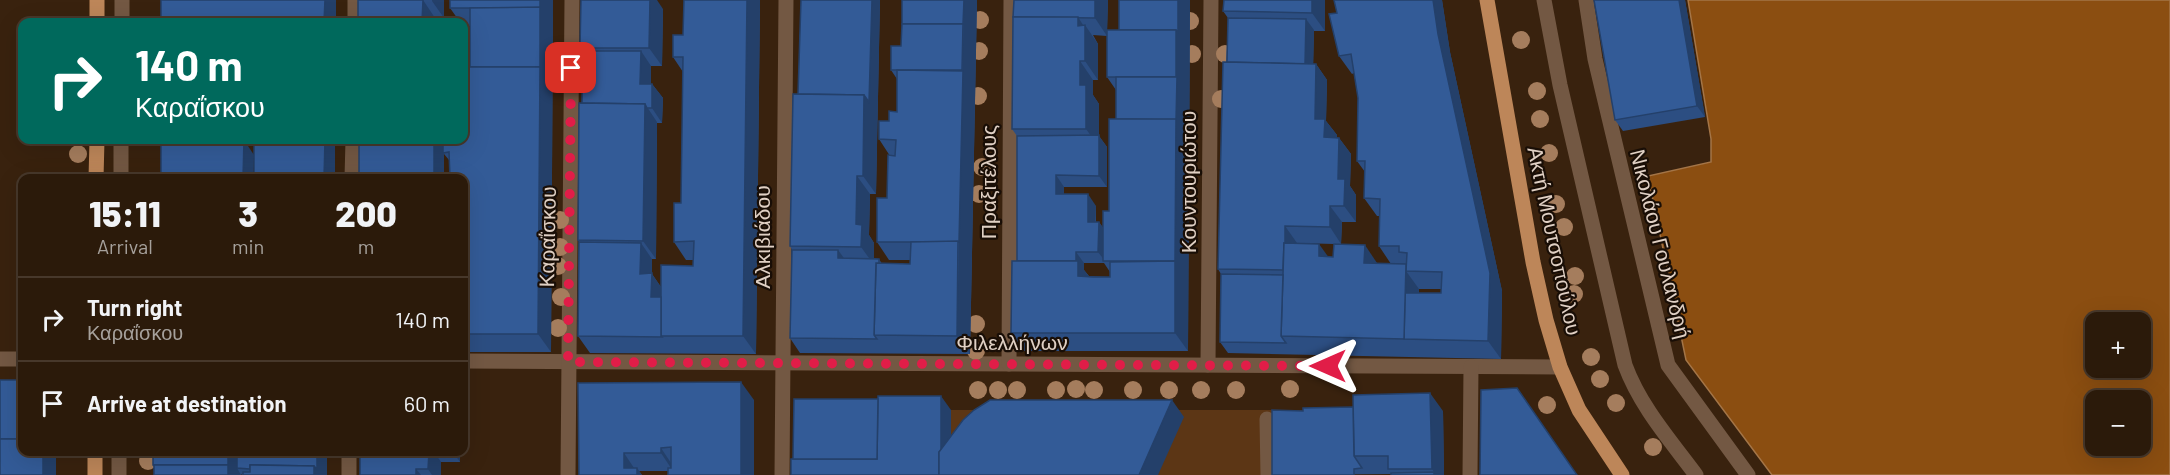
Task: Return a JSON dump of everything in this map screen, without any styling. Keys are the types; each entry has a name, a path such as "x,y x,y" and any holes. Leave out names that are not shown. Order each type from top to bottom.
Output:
{"main road":[{"path":"97,0 97,18"},
{"name":"Ακτή Μουτσοπούλου","path":"1487,0 1533,262 1546,320 1560,367 1579,410 1622,475"},
{"path":"96,174 97,144"},
{"path":"95,456 95,475"}],"street":[{"path":"122,0 122,18"},
{"path":"355,0 355,18"},
{"name":"Καραΐσκου","path":"568,475 572,0"},
{"name":"Αλκιβιάδου","path":"782,475 786,0"},
{"name":"Πραξιτέλους","path":"1009,364 1011,0"},
{"name":"Κουντουριώτου","path":"1208,365 1211,0"},
{"path":"1544,0 1560,85 1624,365 1632,386 1648,411 1696,475"},
{"name":"Νικολάου Γουλανδρή","path":"1586,0 1602,91 1668,365 1748,475"},
{"path":"121,144 121,174"},
{"path":"352,174 353,144"},
{"path":"0,359 18,359"},
{"name":"Φιλελλήνων","path":"468,361 1560,367"},
{"path":"1470,475 1471,367"},
{"path":"1266,471 1267,418"},
{"path":"119,456 119,475"},
{"path":"349,456 349,475"}],"shaded area":[{"path":"1688,0 2170,0 2170,475 1772,475 1686,360 1648,176 1711,162 1711,139"},
{"path":"951,410 1308,410 1276,475 951,475"}],"building":[{"path":"161,0 325,0 324,18 161,18"},
{"path":"358,0 423,0 422,18 358,18"},
{"path":"450,0 540,0 540,8 450,8"},
{"path":"581,0 650,0 649,48 580,48"},
{"path":"684,0 747,0 743,336 661,336 661,265 693,266 694,241 674,242 674,203 681,203 683,57 673,57 673,35 683,35"},
{"path":"801,0 872,0 869,102 864,95 798,94"},
{"path":"902,0 964,0 963,24 902,24"},
{"path":"1014,0 1095,0 1095,18 1013,17"},
{"path":"1119,0 1178,0 1178,32 1176,30 1119,30"},
{"path":"1224,0 1312,0 1312,13 1223,11"},
{"path":"1334,0 1433,0 1438,34 1490,273 1488,341 1404,339 1405,293 1441,293 1442,272 1406,271 1407,253 1399,252 1399,246 1379,246 1380,199 1364,198 1365,161 1357,161 1358,98 1351,54 1339,56 1329,14 1337,13"},
{"path":"1594,0 1679,0 1697,106 1615,120"},
{"path":"540,7 540,67 470,67 470,8"},
{"path":"1013,17 1078,17 1078,26 1085,25 1085,61 1080,61 1080,85 1086,85 1086,129 1012,129"},
{"path":"1228,18 1306,19 1305,64 1227,62"},
{"path":"902,24 963,24 962,70 891,70 891,46 901,46"},
{"path":"1107,30 1176,30 1176,77 1107,77"},
{"path":"583,51 641,51 640,84 652,84 652,108 647,108 645,104 582,103"},
{"path":"1223,62 1316,64 1315,119 1325,119 1324,137 1339,138 1338,179 1345,179 1344,206 1330,206 1330,227 1285,226 1283,270 1218,269"},
{"path":"468,67 540,67 538,334 468,334 468,174 450,174 449,152 443,153 443,144 468,144"},
{"path":"897,70 963,71 959,242 877,242 877,198 887,198 888,155 895,156 896,140 879,139 879,121 889,121 889,111 897,112"},
{"path":"1116,77 1177,77 1176,120 1116,119"},
{"path":"793,94 864,95 863,176 857,176 856,224 862,225 861,247 790,246"},
{"path":"579,103 645,104 643,241 578,240"},
{"path":"1109,119 1176,119 1175,261 1103,261 1103,211 1109,211"},
{"path":"1099,135 1099,176 1056,175 1056,194 1088,194 1088,222 1099,222 1098,252 1076,252 1076,261 1017,261 1017,136"},
{"path":"161,144 244,144 243,174 161,174"},
{"path":"254,144 325,144 324,174 254,174"},
{"path":"359,144 434,144 434,174 359,174"},
{"path":"958,241 957,336 874,335 876,263 910,264 911,242"},
{"path":"579,242 641,243 640,274 652,273 651,297 661,297 662,337 578,336"},
{"path":"1284,243 1319,244 1319,256 1333,257 1334,244 1365,245 1364,263 1406,264 1404,339 1281,336"},
{"path":"792,250 838,250 838,258 879,259 879,263 876,263 874,335 877,339 790,338"},
{"path":"1012,261 1078,261 1078,276 1110,277 1110,262 1175,261 1175,333 1011,333"},
{"path":"1221,274 1283,275 1281,336 1286,343 1220,342"},
{"path":"0,380 18,380 18,439 0,439"},
{"path":"741,382 741,475 668,475 668,468 671,468 671,447 661,448 661,453 624,453 624,468 637,468 637,475 579,475 578,383"},
{"path":"1517,388 1577,475 1480,475 1481,390"},
{"path":"1430,393 1432,469 1388,469 1388,456 1354,456 1353,395"},
{"path":"878,396 941,396 939,475 791,475 791,459 877,459"},
{"path":"794,399 878,399 877,459 793,459"},
{"path":"990,400 1172,400 1139,475 939,475 939,452 963,420"},
{"path":"1353,407 1354,456 1362,468 1354,469 1354,475 1272,475 1272,410 1303,411 1303,408"},
{"path":"0,439 18,439 18,456 43,456 43,475 0,475"},
{"path":"153,456 228,456 228,465 153,465"},
{"path":"237,456 317,456 317,469 314,466 250,465 250,469 237,468"},
{"path":"360,456 429,456 428,469 416,469 416,475 360,475"},
{"path":"154,465 228,465 228,475 154,475"},
{"path":"250,465 314,466 314,475 243,475 243,472 250,472"},
{"path":"1434,472 1434,475 1391,475 1391,473"}],"route":[{"path":"571,68 568,362 1328,366"}]}
